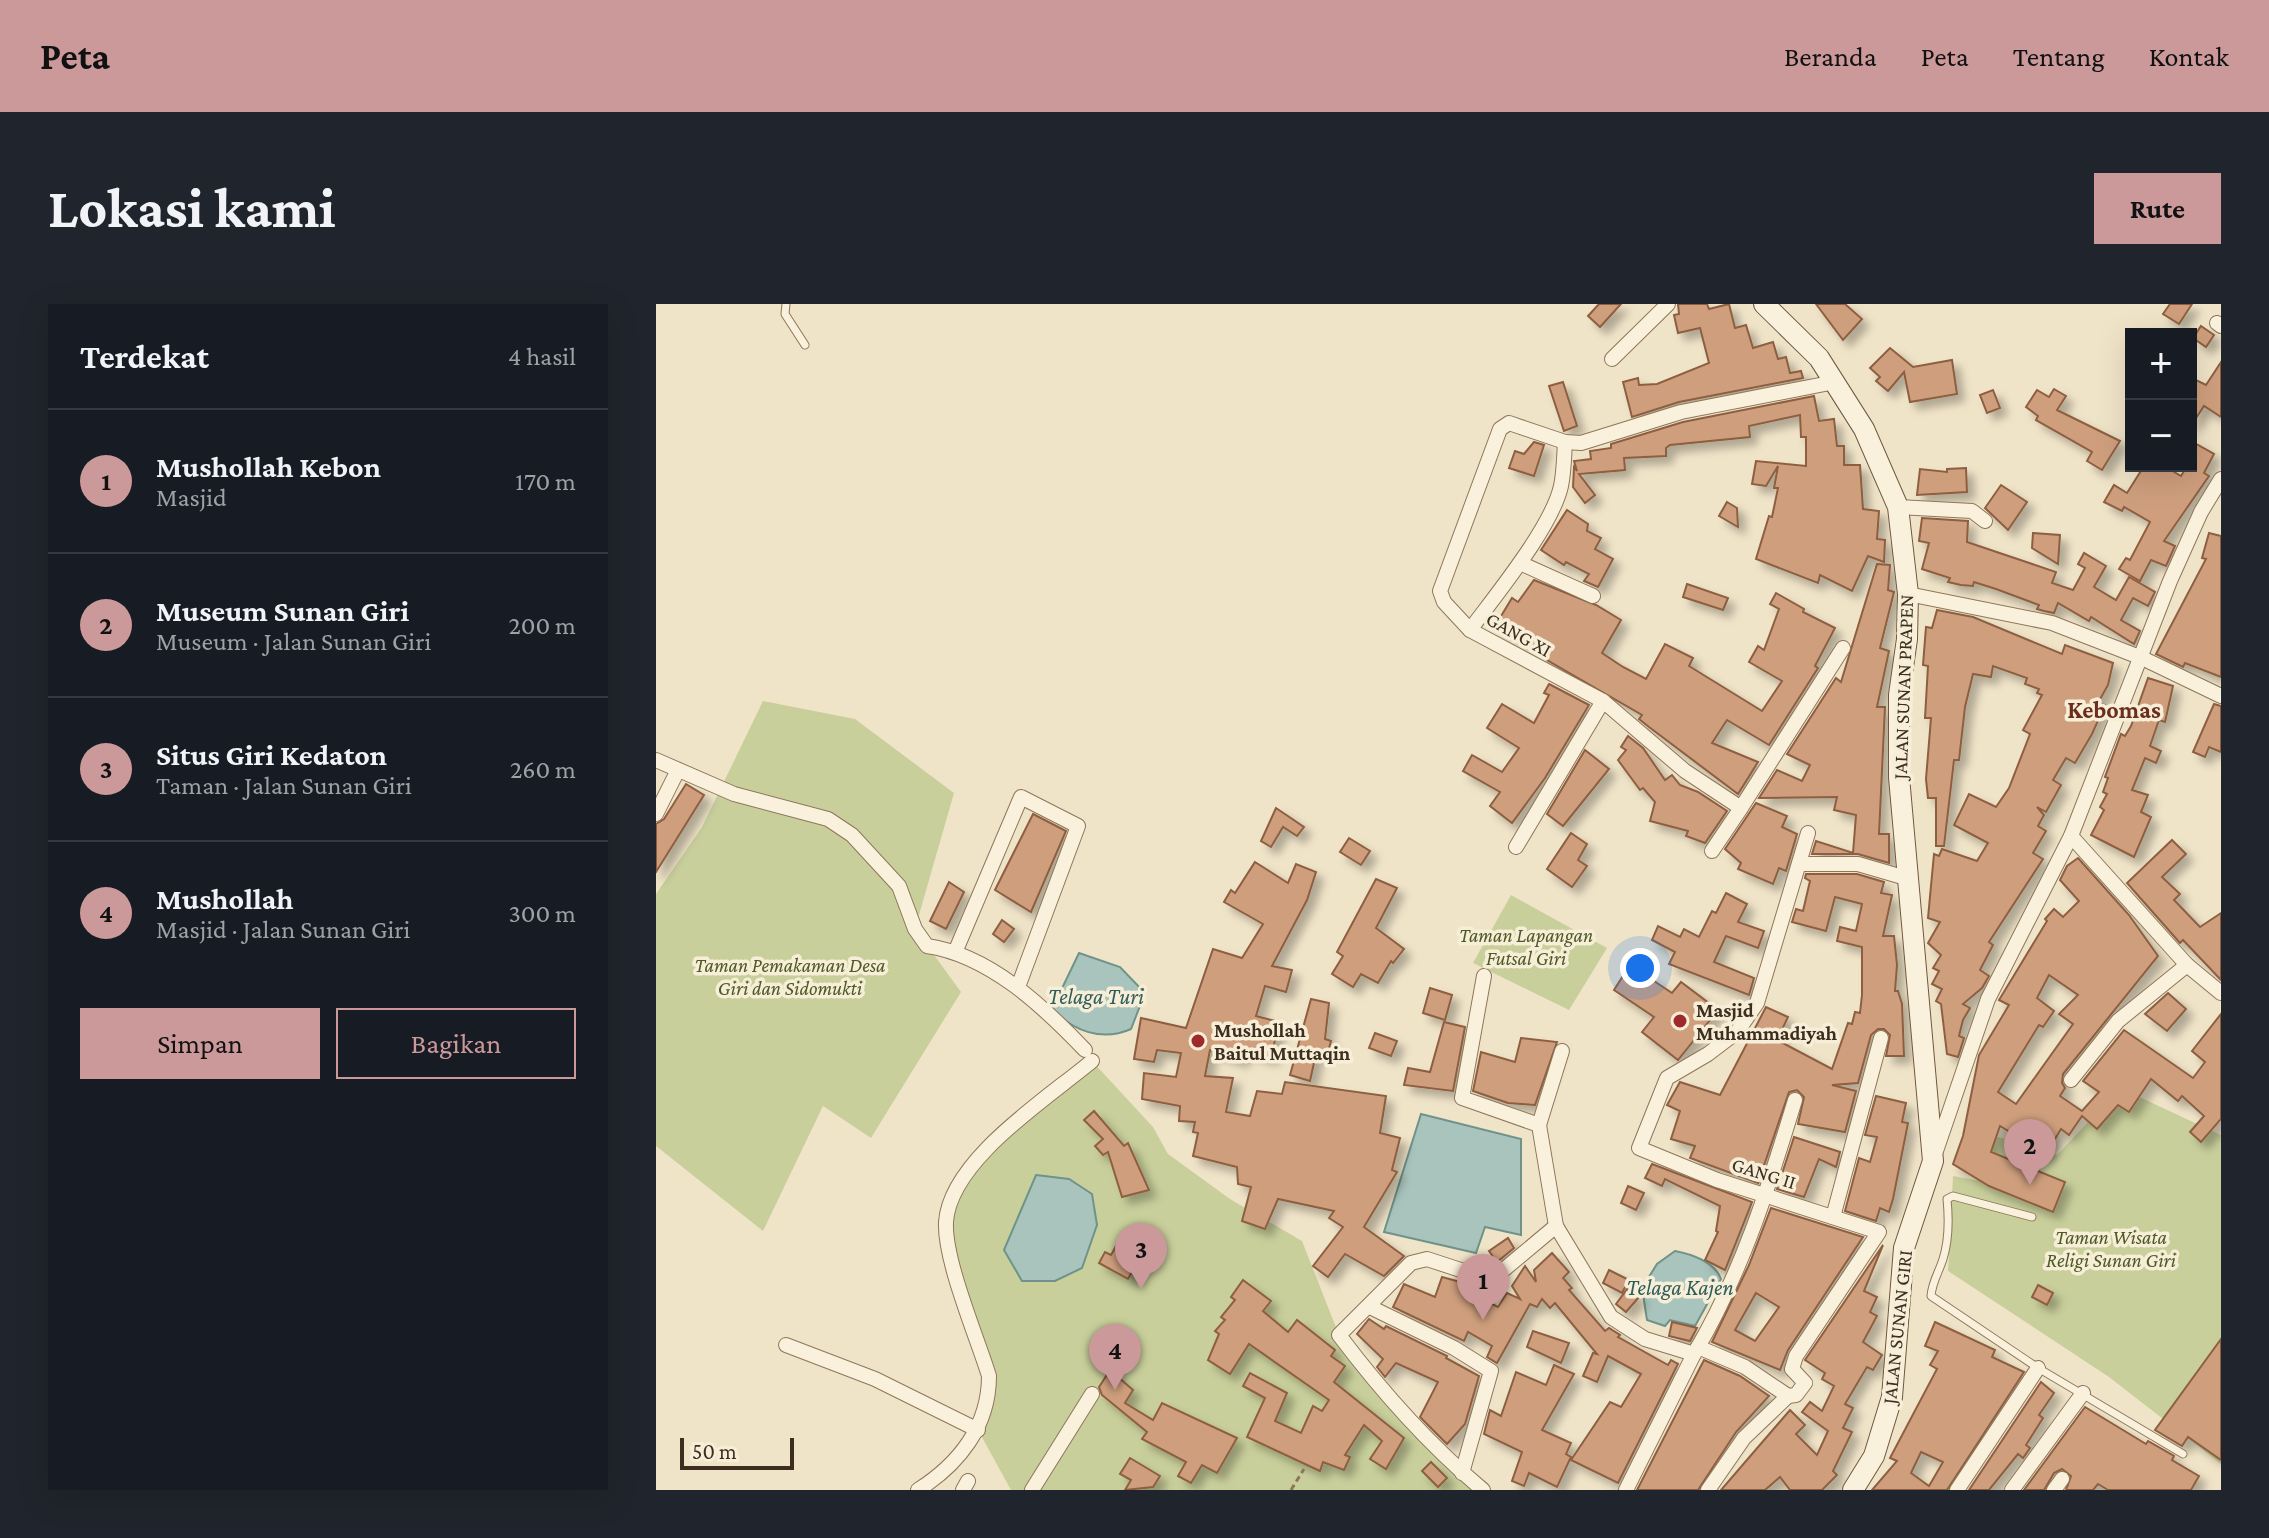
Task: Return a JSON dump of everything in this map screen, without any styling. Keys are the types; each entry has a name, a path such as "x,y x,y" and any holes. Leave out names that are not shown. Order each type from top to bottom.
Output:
{"main road":[{"name":"JALAN SUNAN PRAPEN","path":"1764,304 1819,358 1835,382 1864,429 1898,507 1908,594 1907,639 1899,695 1899,777 1933,1161"},
{"name":"JALAN SUNAN GIRI","path":"1853,1490 1874,1456 1892,1397 1904,1248 1933,1161"}],"street":[{"path":"1612,359 1668,304"},
{"name":"GANG XI","path":"1741,808 1685,771 1603,701 1470,630 1444,602 1440,591 1500,429 1509,423 1565,442 1581,443 1681,412 1835,382"},
{"path":"1470,630 1520,563 1561,490 1565,442"},
{"path":"1933,1161 1967,1053 1988,999 2071,836 2170,581 2201,512 2221,479"},
{"path":"1898,507 1972,511 1985,521"},
{"path":"1520,563 1593,596"},
{"path":"1908,594 2052,623 2142,658 2221,696"},
{"path":"1712,851 1843,648"},
{"path":"1516,847 1603,701"},
{"path":"656,760 734,794 828,819 852,835 899,886 915,929 927,946 956,950 1018,987 1088,1056 962,1176 949,1205 947,1243 989,1376 989,1398 978,1430 958,1457 918,1490"},
{"path":"656,814 678,770"},
{"path":"956,950 1021,797 1078,826 1079,832 1018,987"},
{"path":"1808,833 1799,864 1858,864 1906,878"},
{"path":"2071,836 2187,965 2221,993"},
{"name":"GANG II","path":"1788,1396 1796,1395 1805,1383 1792,1369 1796,1356 1879,1232 1717,1180 1639,1148 1667,1078 1708,1054 1737,1032 1757,1003 1799,864"},
{"path":"2071,1080 2118,1021 2187,965"},
{"path":"1484,976 1462,1098 1539,1125"},
{"path":"1833,1217 1881,1038"},
{"path":"1562,1051 1539,1125 1556,1226 1617,1324 1645,1339 1696,1351 1766,1379 1788,1396 1744,1438 1708,1490"},
{"path":"1626,1490 1737,1275 1767,1195 1795,1100"},
{"path":"1483,1490 1462,1473 1374,1382 1339,1335 1411,1263 1427,1259 1485,1278 1495,1277 1556,1226"},
{"path":"1370,1307 1454,1348 1491,1371 1462,1473"},
{"path":"786,1345 875,1379 978,1430"},
{"path":"1957,1490 2038,1368"},
{"path":"2012,1490 2083,1393"},
{"path":"1032,1490 1092,1394"}],"lane":[{"path":"786,304 785,314 805,345"},
{"path":"2032,1217 1953,1196 1947,1199 1949,1218 1944,1255 1932,1284 1931,1296 2038,1368 2183,1454"}],"path":[{"path":"1291,1490 1304,1469"}],"green space":[{"name":"Taman Pemakaman Desa Giri dan Sidomukti","path":"763,701 855,719 954,793 915,929 961,992 871,1138 823,1106 763,1231 656,1146 656,894 702,827"},
{"name":"Taman Lapangan Futsal Giri","path":"1511,895 1607,948 1569,1010 1473,963"},
{"path":"1092,1061 1153,1127 1168,1154 1230,1199 1302,1241 1339,1335 1483,1490 1011,1490 978,1430 989,1398 946,1223 969,1170"},
{"name":"Taman Wisata Religi Sunan Giri","path":"2120,1088 2221,1135 2221,1464 2109,1377 1948,1271 1953,1176 1981,1181 1995,1136 2057,1155"}],"water":[{"name":"Telaga Turi","path":"1079,953 1120,967 1145,993 1131,1029 1109,1034 1088,1032 1069,1023 1052,1009"},
{"path":"1421,1114 1521,1139 1521,1235 1485,1227 1476,1253 1384,1232"},
{"path":"1036,1175 1069,1179 1092,1194 1097,1225 1082,1268 1055,1281 1022,1281 1004,1250"},
{"name":"Telaga Kajen","path":"1675,1251 1708,1263 1721,1279 1695,1326 1670,1320 1665,1326 1647,1320 1642,1288 1657,1264"}],"building":[{"path":"1599,304 1621,304 1600,327 1588,316"},
{"path":"1678,304 1707,304 1709,309 1729,304 1735,328 1746,325 1753,348 1773,342 1778,359 1786,357 1790,373 1801,371 1803,378 1679,402 1632,417 1623,382 1638,378 1639,385 1657,384 1709,363 1700,328 1678,333 1674,315 1679,314"},
{"path":"1816,304 1845,304 1862,319 1843,340"},
{"path":"2170,304 2192,304 2179,324 2163,314"},
{"path":"2201,326 2214,335 2206,347 2197,341"},
{"path":"1890,348 1913,367 1952,360 1957,394 1910,402 1904,372 1888,391 1876,381 1880,377 1870,368"},
{"path":"2221,362 2221,417 2204,406 2197,417 2197,380 2206,385"},
{"path":"1563,382 1577,426 1564,431 1549,386"},
{"path":"2054,389 2066,396 2057,410 2120,441 2102,470 2087,461 2092,452 2036,420 2038,416 2026,407 2037,390 2049,397"},
{"path":"1993,390 2000,408 1987,413 1980,395"},
{"path":"1814,396 1819,421 1834,419 1837,446 1844,446 1844,465 1860,465 1863,509 1879,511 1877,539 1885,540 1884,562 1868,556 1852,591 1820,575 1818,583 1756,559 1769,516 1772,517 1778,488 1774,488 1778,466 1766,486 1752,484 1756,461 1806,466 1806,437 1801,437 1800,415 1749,426 1750,437 1670,445 1666,448 1666,456 1624,458 1625,470 1579,474 1595,495 1585,503 1573,487 1574,467 1577,471 1574,461 1591,459 1590,451 1611,448 1611,444 1683,422"},
{"path":"1534,442 1544,445 1534,476 1509,468 1515,451 1524,454"},
{"path":"2197,444 2214,454 2204,473 2209,476 2164,541 2175,546 2166,566 2151,560 2140,581 2119,569 2126,558 2130,560 2150,522 2124,507 2122,511 2104,502 2114,485 2127,493 2140,472 2174,472 2181,476 2183,472 2197,472"},
{"path":"1966,468 1967,492 1917,495 1920,469 1947,472 1947,469"},
{"path":"2001,485 2027,502 2008,530 1985,508"},
{"path":"1727,502 1737,508 1738,527 1719,516"},
{"path":"1567,510 1588,524 1587,531 1601,538 1595,549 1613,559 1598,587 1584,581 1589,574 1566,562 1564,565 1541,550"},
{"path":"1922,518 1968,521 1967,542 2056,572 2052,583 2073,590 2085,568 2078,564 2084,553 2106,566 2094,587 2116,600 2129,577 2155,592 2148,606 2133,598 2121,620 2140,631 2134,644 2091,617 2089,621 2058,603 2054,613 2044,611 2037,609 2039,605 1996,589 1974,582 1973,586 1948,582 1950,578 1922,569 1929,543 1919,541"},
{"path":"2033,533 2060,535 2058,564 2032,548"},
{"path":"2209,533 2221,536 2221,677 2185,663 2183,667 2156,654 2206,559 2202,558"},
{"path":"1877,564 1890,565 1888,590 1894,592 1880,648 1889,651 1877,707 1885,707 1879,834 1889,834 1889,863 1858,854 1812,854 1816,841 1853,853 1856,815 1834,810 1837,797 1759,798 1777,770 1802,781 1810,765 1787,754 1836,678 1841,682"},
{"path":"1534,580 1596,605 1621,620 1602,653 1623,667 1646,679 1665,644 1693,658 1689,666 1762,711 1782,681 1749,662 1758,646 1764,650 1779,609 1770,604 1776,593 1804,609 1803,612 1835,628 1815,666 1818,668 1769,745 1727,720 1712,743 1758,762 1738,794 1639,719 1642,715 1540,656 1542,651 1495,626 1512,598 1518,602"},
{"path":"1687,584 1728,598 1723,610 1683,597"},
{"path":"1937,610 1973,617 2062,654 2065,645 2113,663 2108,685 2098,703 2105,705 2092,734 2075,763 2066,758 2053,780 2061,785 2046,812 2037,807 2044,815 2038,826 2046,831 2033,853 2043,859 1989,942 1993,945 1980,970 1989,976 1982,988 1963,1004 1970,1008 1959,1036 1964,1038 1958,1057 1947,1054 1941,1004 1936,1001 1942,989 1932,984 1939,971 1933,968 1941,955 1928,943 1940,922 1928,918 1934,854 1939,856 1942,849 1977,861 1988,843 1954,825 1969,794 1996,807 2009,788 2030,734 2023,730 2042,695 2037,693 2039,689 2025,684 2027,678 1993,666 1991,677 1973,674 1965,707 1959,760 1954,760 1944,846 1936,846 1936,798 1928,798 1926,779 1931,718 1925,718 1928,666 1923,665 1926,627 1932,628"},
{"path":"2148,678 2173,686 2165,722 2159,720 2150,746 2161,751 2156,763 2145,758 2132,790 2148,795 2141,812 2151,817 2134,857 2091,835 2104,810 2100,807 2107,794 2103,792 2108,778 2105,777 2121,734 2125,736 2131,726"},
{"path":"1549,684 1589,705 1545,778 1512,823 1490,806 1500,792 1463,771 1472,755 1502,772 1519,748 1487,728 1502,704 1534,723 1549,695 1544,693"},
{"path":"2214,704 2221,706 2221,752 2209,747 2205,757 2193,752"},
{"path":"1628,736 1643,748 1665,780 1672,775 1680,785 1698,792 1727,811 1705,843 1686,836 1688,831 1650,821 1655,802 1643,788 1640,790 1618,760 1626,750 1621,747"},
{"path":"1585,750 1609,769 1563,826 1547,814"},
{"path":"686,784 704,795 656,872 656,824 664,819"},
{"path":"1756,803 1787,816 1782,827 1797,834 1786,871 1779,868 1773,884 1738,869 1741,863 1725,849"},
{"path":"1276,808 1304,827 1297,836 1283,827 1271,847 1261,841"},
{"path":"1033,814 1066,831 1031,912 995,890"},
{"path":"1571,833 1587,844 1578,860 1587,866 1572,887 1547,869"},
{"path":"1349,838 1370,851 1361,865 1340,852"},
{"path":"2172,840 2186,854 2162,877 2180,894 2174,900 2200,927 2221,913 2221,980 2183,940 2180,943 2127,883"},
{"path":"2078,858 2129,915 2158,956 2063,1074 2065,1088 2060,1096 2082,1111 2099,1092 2083,1081 2124,1030 2193,1078 2205,1062 2192,1051 2221,1014 2221,1119 2201,1142 2190,1132 2204,1116 2182,1096 2178,1101 2151,1079 2129,1112 2118,1105 2097,1129 2082,1116 2069,1135 2061,1129 2046,1154 2000,1126 1991,1152 2065,1182 2053,1212 1989,1186 1953,1164 1963,1136 1979,1055 2009,1005 1999,1000 2047,921 2045,919 2054,909 2063,917 2079,901 2060,880 2067,866","holes":["2049,975 2078,995 2059,1014 2073,1024 2016,1104 1998,1092 2039,1025 2043,1027 2054,1011 2037,998"]},
{"path":"1255,862 1288,883 1296,864 1316,872 1307,900 1272,966 1292,970 1286,992 1265,986 1256,1016 1279,1022 1271,1058 1244,1050 1241,1060 1210,1050 1205,1076 1233,1078 1226,1112 1250,1116 1257,1091 1282,1094 1285,1082 1386,1096 1380,1133 1400,1138 1392,1170 1397,1172 1364,1227 1404,1256 1384,1276 1345,1254 1328,1277 1313,1266 1343,1227 1329,1218 1334,1211 1278,1199 1265,1229 1242,1221 1251,1187 1238,1184 1237,1167 1193,1156 1198,1133 1193,1132 1195,1122 1179,1121 1180,1106 1142,1099 1144,1073 1176,1077 1181,1053 1157,1050 1154,1062 1134,1059 1141,1018 1186,1028 1213,949 1242,958 1263,924 1224,902 1231,890 1235,893"},
{"path":"1806,874 1857,874 1884,882 1881,893 1892,895 1883,936 1894,936 1897,965 1895,991 1898,991 1902,1004 1904,1056 1886,1056 1890,1035 1884,1029 1878,1029 1871,1035 1858,1083 1832,1085 1856,1091 1845,1132 1798,1124 1804,1097 1797,1090 1789,1092 1758,1183 1690,1158 1695,1146 1671,1139 1680,1111 1667,1105 1680,1082 1720,1095 1766,1007 1788,1017 1777,1040 1832,1069 1848,1023 1852,1024 1855,1012 1860,1013 1862,995 1862,947 1837,941 1840,927 1856,931 1862,904 1835,897 1826,931 1792,922 1796,909 1803,911 1810,881 1805,878"},
{"path":"1376,879 1397,888 1376,928 1404,949 1393,963 1391,961 1378,983 1361,974 1353,987 1332,974 1343,956 1337,952"},
{"path":"949,882 964,892 946,929 930,921"},
{"path":"1726,893 1747,904 1738,922 1764,931 1758,948 1726,936 1714,962 1754,978 1749,995 1669,964 1675,952 1652,940 1658,926 1680,937 1684,929 1699,937 1712,911 1716,913"},
{"path":"1002,920 1014,929 1004,942 993,934"},
{"name":"Masjid Muhammadiyah","path":"1630,965 1672,993 1681,982 1718,1010 1678,1060 1642,1032 1654,1017 1614,990"},
{"path":"1430,988 1452,995 1445,1020 1423,1013"},
{"path":"2168,993 2186,1009 2167,1031 2145,1014"},
{"path":"1311,999 1329,1003 1325,1039 1331,1041 1328,1052 1317,1049 1310,1081 1290,1075"},
{"path":"1444,1022 1465,1027 1453,1091 1404,1085 1408,1068 1430,1072"},
{"path":"1375,1033 1397,1041 1391,1056 1369,1048"},
{"path":"1521,1038 1557,1042 1535,1105 1508,1103 1473,1091 1481,1052 1515,1062"},
{"path":"1876,1096 1906,1103 1902,1122 1908,1123 1889,1212 1880,1208 1876,1221 1845,1211 1859,1158 1870,1162 1877,1137 1865,1135"},
{"path":"1094,1111 1124,1146 1128,1143 1149,1190 1122,1197 1108,1152 1103,1155 1095,1146 1103,1139 1084,1120"},
{"path":"1794,1137 1840,1152 1836,1167 1819,1159 1804,1197 1777,1189"},
{"path":"1652,1164 1752,1202 1725,1270 1705,1260 1718,1232 1720,1206 1665,1179 1662,1186 1645,1178"},
{"path":"1628,1186 1644,1193 1636,1210 1621,1203"},
{"path":"1771,1208 1863,1237 1788,1350 1780,1370 1712,1342 1749,1265","holes":["1756,1293 1779,1307 1755,1341 1735,1330"]},
{"path":"1508,1238 1514,1248 1497,1262 1489,1251"},
{"path":"1119,1241 1141,1255 1128,1279 1099,1263 1105,1252 1111,1255"},
{"path":"1883,1245 1864,1291 1877,1297 1870,1312 1877,1316 1863,1342 1882,1355 1873,1370 1867,1367 1845,1404 1853,1408 1843,1428 1852,1432 1833,1471 1837,1475 1822,1490 1790,1490 1780,1477 1765,1490 1721,1490 1790,1410 1805,1425 1796,1434 1817,1455 1828,1431 1802,1412 1810,1402 1822,1411 1834,1386 1822,1379 1825,1373 1805,1360"},
{"path":"1552,1253 1569,1272 1563,1278 1572,1288 1569,1290 1605,1331 1609,1328 1620,1335 1618,1337 1668,1365 1671,1360 1678,1364 1618,1483 1571,1460 1610,1402 1621,1407 1641,1374 1608,1356 1597,1382 1583,1376 1593,1353 1597,1354 1555,1303 1550,1308 1542,1299 1537,1307 1530,1304 1497,1363 1487,1357 1492,1346 1468,1332 1464,1341 1393,1307 1404,1284 1435,1297 1442,1277 1482,1288 1478,1297 1498,1307 1507,1293 1520,1299 1512,1286 1525,1266 1536,1282 1534,1270"},
{"path":"1609,1270 1629,1280 1622,1293 1603,1283"},
{"path":"1243,1280 1271,1301 1263,1311 1288,1332 1297,1320 1335,1350 1331,1356 1345,1366 1334,1382 1404,1438 1386,1469 1370,1459 1382,1441 1364,1425 1345,1455 1350,1457 1344,1470 1323,1462 1320,1471 1247,1437 1265,1398 1243,1386 1250,1373 1287,1393 1275,1421 1301,1433 1313,1406 1322,1411 1329,1400 1249,1344 1230,1374 1208,1360 1219,1334 1215,1331 1225,1320 1221,1317 1235,1300 1231,1297"},
{"path":"2038,1285 2053,1293 2047,1305 2032,1297"},
{"path":"1628,1288 1639,1297 1626,1312 1616,1304"},
{"path":"1369,1319 1384,1329 1386,1326 1447,1356 1479,1376 1465,1424 1447,1444 1420,1417 1438,1382 1396,1363 1385,1377 1377,1367 1383,1359 1357,1334"},
{"path":"1672,1322 1697,1328 1690,1341 1669,1336"},
{"path":"1935,1322 1995,1350 1992,1357 2024,1372 1947,1490 1872,1490 1897,1461 1890,1458 1937,1369 1930,1365 1938,1351 1925,1346","holes":["1921,1452 1943,1462 1929,1486 1911,1473"]},
{"path":"1533,1331 1569,1343 1561,1363 1527,1347"},
{"path":"2221,1339 2221,1460 2188,1437 2182,1446 2155,1430"},
{"path":"1704,1360 1740,1376 1769,1396 1736,1432 1698,1490 1637,1490"},
{"path":"1554,1365 1574,1374 1542,1430 1571,1443 1566,1454 1571,1457 1557,1487 1529,1473 1524,1486 1512,1481 1522,1452 1484,1434 1490,1410 1501,1416 1516,1372 1546,1385"},
{"path":"1110,1370 1133,1390 1125,1403 1153,1420 1162,1403 1237,1438 1217,1473 1202,1465 1191,1483 1178,1476 1186,1462 1142,1439 1147,1432 1102,1395 1099,1387"},
{"path":"2041,1382 2054,1393 2039,1415 2043,1418 2026,1445 2030,1448 2023,1458 2018,1454 1989,1490 1969,1490"},
{"path":"2085,1407 2146,1444 2148,1441 2174,1456 2172,1460 2199,1476 2191,1490 2108,1490 2098,1484 2093,1490 2066,1490 2071,1476 2062,1469 2054,1473 2044,1490 2024,1490"},
{"path":"1130,1458 1160,1476 1153,1487 1125,1490 1131,1480 1120,1474"},
{"path":"1431,1462 1447,1478 1438,1487 1422,1471"}],"place":[{"name":"Masjid Muhammadiyah","path":"1680,1021"},
{"name":"Mushollah Baitul Muttaqin","path":"1198,1041"},
{"name":"Museum Sunan Giri","path":"2030,1185"},
{"name":"Situs Giri Kedaton","path":"1141,1289"},
{"name":"Mushollah Kebon","path":"1483,1320"},
{"name":"Mushollah","path":"1115,1390"}],"district":[{"name":"Kebomas","path":"2114,710"}]}
